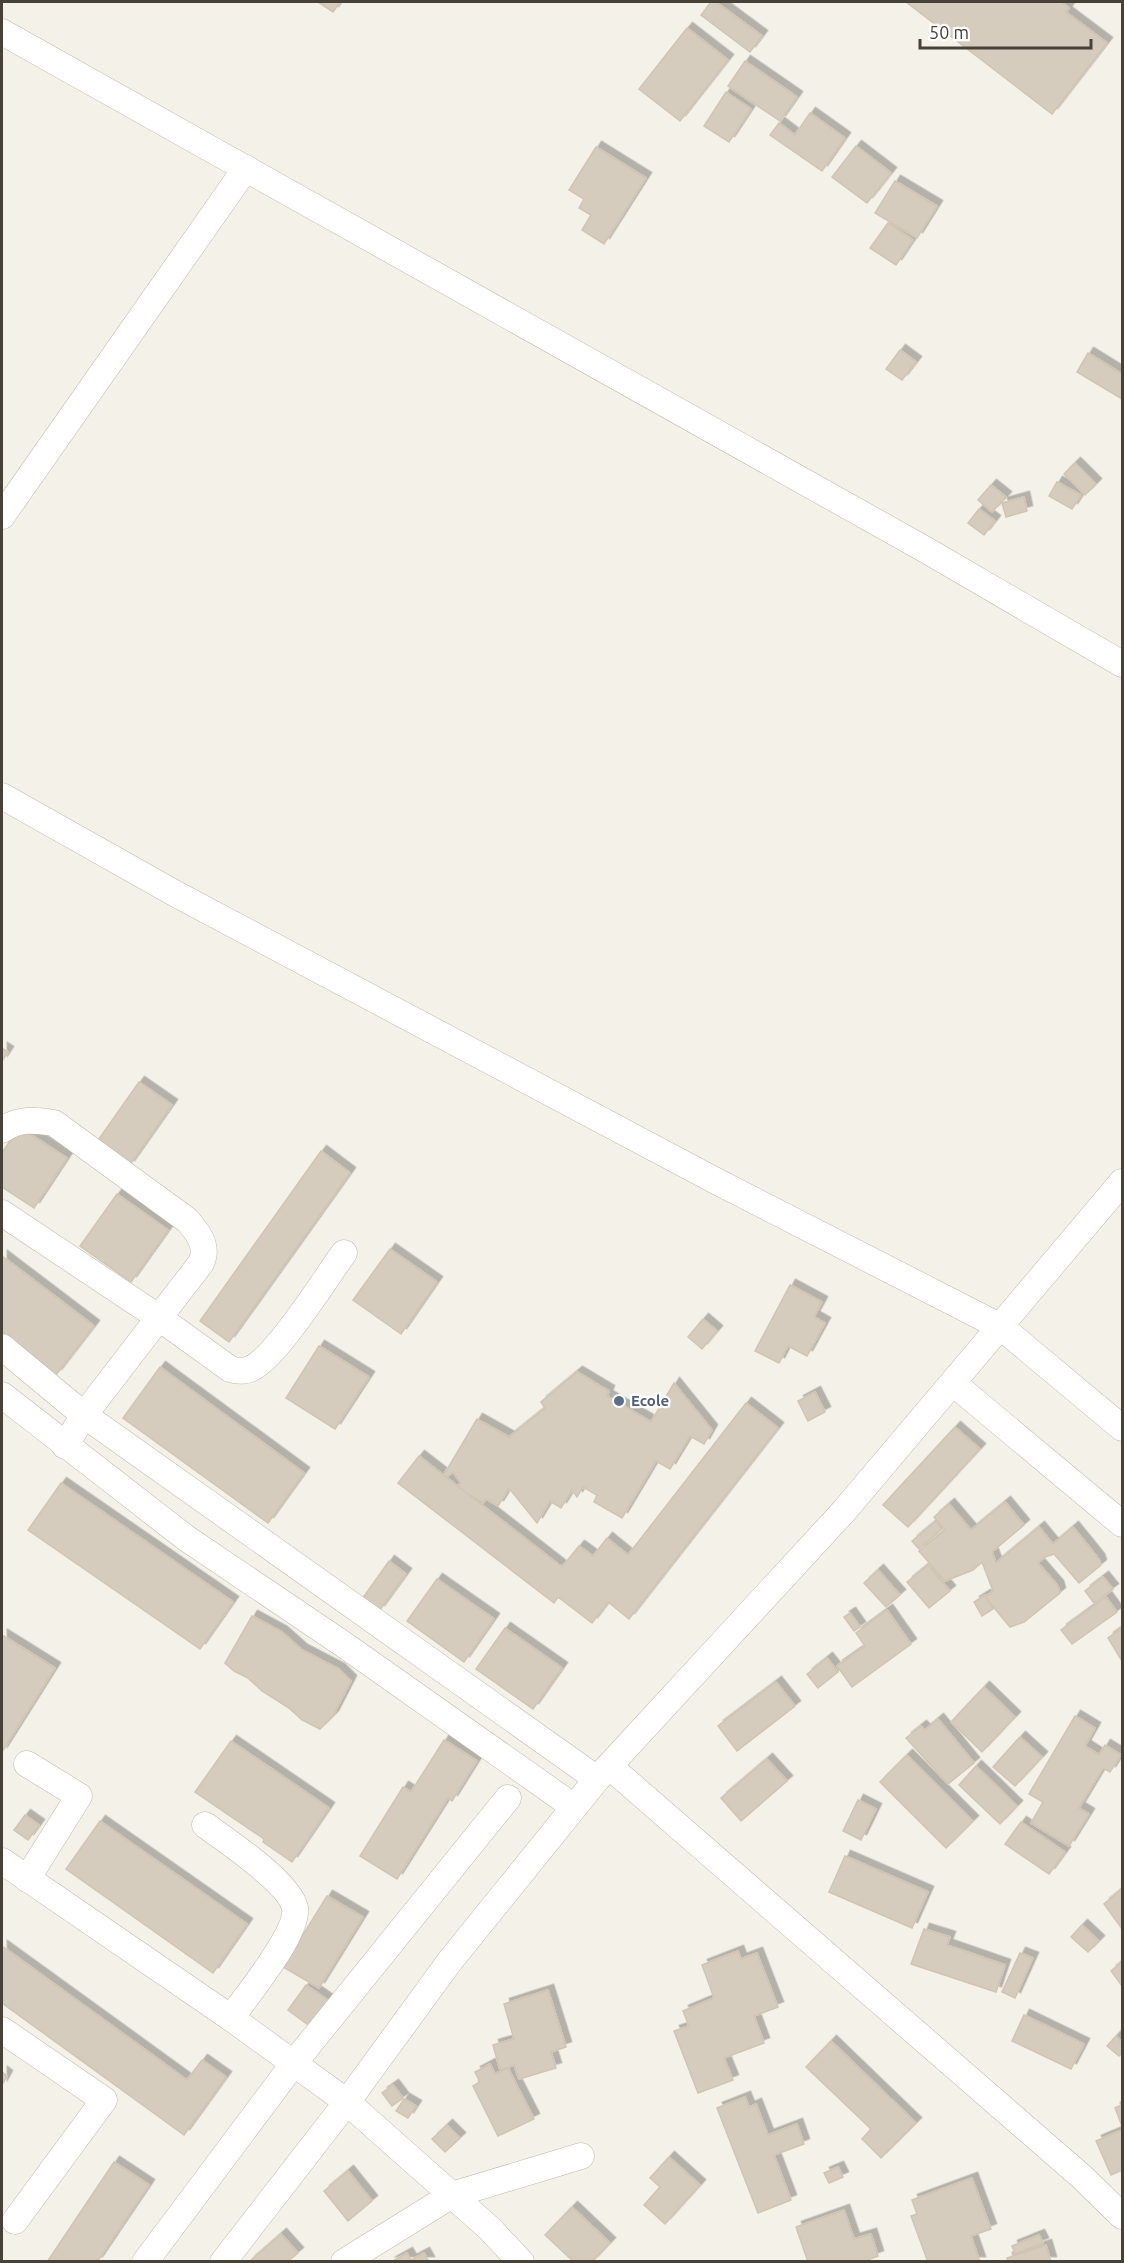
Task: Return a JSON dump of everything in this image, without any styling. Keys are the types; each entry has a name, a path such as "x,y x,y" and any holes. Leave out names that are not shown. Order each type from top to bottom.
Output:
{"street":[{"path":"2,32 926,550 1122,664"},
{"path":"2,516 246,168"},
{"path":"2,796 196,905 706,1176 1001,1327 1122,1428"},
{"path":"2,1130 18,1121 54,1123 188,1220 197,1231 204,1249 201,1263 84,1415 65,1446"},
{"path":"223,2262 347,2102 450,1961 603,1772 844,1511 1122,1182"},
{"path":"2,1213 158,1317 230,1369 239,1371 249,1370 260,1364 275,1348 344,1253"},
{"path":"2,1347 84,1415 603,1772 1082,2177 1122,2216"},
{"path":"953,1383 1122,1524"},
{"path":"2,1395 186,1538 343,1644 574,1807"},
{"path":"27,1764 79,1796 27,1879"},
{"path":"145,2262 294,2063 508,1798"},
{"path":"205,1825 273,1879 290,1895 295,1907 293,1927 288,1936 231,2018"},
{"path":"3,1865 231,2018 347,2102 489,2228 521,2262"},
{"path":"2,2030 104,2100 15,2221"},
{"path":"344,2262 452,2195 581,2156"}],"building":[{"path":"318,2 340,2 333,12"},
{"path":"711,2 716,2 762,36 750,52 701,15"},
{"path":"906,2 1061,2 1069,8 1066,12 1107,43 1052,114"},
{"path":"687,28 728,60 680,121 639,89"},
{"path":"745,61 797,97 780,121 728,86"},
{"path":"726,92 751,109 729,142 704,126"},
{"path":"810,113 845,138 822,171 770,135 779,123 795,135"},
{"path":"856,146 891,173 867,203 832,177"},
{"path":"596,147 646,178 604,244 582,230 591,215 579,208 584,199 569,190"},
{"path":"895,181 937,206 917,238 875,213"},
{"path":"888,223 913,240 896,265 870,248"},
{"path":"900,350 916,362 902,380 886,369"},
{"path":"1088,353 1122,374 1122,399 1077,372"},
{"path":"1075,463 1096,484 1085,495 1064,474"},
{"path":"1057,482 1081,495 1072,509 1049,496"},
{"path":"991,485 1006,497 992,512 978,500"},
{"path":"1024,497 1027,511 1006,517 1002,503"},
{"path":"979,509 995,521 984,535 968,523"},
{"path":"2,1048 8,1052 2,1061"},
{"path":"139,1082 172,1105 129,1166 96,1143"},
{"path":"19,1127 67,1158 34,1208 2,1187 2,1153"},
{"path":"321,1151 350,1173 229,1342 200,1321"},
{"path":"117,1194 168,1230 131,1282 80,1246"},
{"path":"390,1249 437,1282 401,1334 353,1300"},
{"path":"2,1256 94,1326 56,1375 2,1334"},
{"path":"790,1285 822,1302 814,1317 825,1323 807,1356 788,1346 779,1363 755,1351"},
{"path":"703,1319 717,1331 702,1349 688,1337"},
{"path":"319,1346 369,1377 335,1429 286,1398"},
{"path":"160,1367 304,1473 268,1523 123,1418"},
{"path":"577,1372 609,1391 607,1396 651,1422 674,1383 712,1430 704,1444 690,1436 670,1469 656,1461 622,1518 594,1502 597,1495 583,1487 577,1497 572,1490 561,1508 550,1501 537,1523 509,1488 498,1506 486,1499 483,1503 456,1487 461,1483 453,1472 439,1483 477,1419 509,1437 545,1408 541,1402"},
{"path":"815,1392 825,1412 808,1421 798,1401"},
{"path":"746,1403 778,1428 629,1619 608,1602 592,1623 558,1597 554,1603 398,1483 419,1456 562,1567 579,1546 593,1556 607,1538 628,1555"},
{"path":"955,1427 980,1449 908,1527 883,1505"},
{"path":"61,1483 233,1602 200,1649 28,1530"},
{"path":"1005,1502 1024,1525 992,1552 996,1563 1039,1527 1053,1544 1073,1527 1099,1559 1101,1565 1079,1583 1054,1554 1045,1557 1038,1563 1058,1586 1060,1593 1024,1622 1010,1627 985,1597 993,1591 982,1562 973,1570 945,1581 919,1551 945,1530 934,1517 949,1504 971,1530"},
{"path":"936,1521 942,1529 919,1549 912,1541"},
{"path":"389,1561 406,1574 379,1611 362,1599"},
{"path":"928,1565 950,1591 929,1608 907,1582"},
{"path":"878,1570 900,1595 886,1607 864,1583"},
{"path":"1103,1577 1113,1589 1094,1603 1085,1591"},
{"path":"437,1579 494,1619 464,1662 407,1621"},
{"path":"985,1595 993,1609 982,1616 974,1602"},
{"path":"1106,1597 1117,1612 1072,1644 1061,1630"},
{"path":"887,1610 911,1644 852,1687 837,1666 865,1646 856,1633"},
{"path":"850,1613 860,1627 854,1631 844,1617"},
{"path":"252,1616 282,1632 302,1650 339,1669 351,1681 333,1716 320,1729 302,1720 289,1708 225,1663"},
{"path":"505,1628 562,1668 533,1709 476,1669"},
{"path":"1122,1628 1122,1661 1108,1638"},
{"path":"2,1635 55,1668 2,1752"},
{"path":"827,1658 838,1672 818,1688 807,1674"},
{"path":"776,1682 795,1706 737,1751 718,1726"},
{"path":"984,1687 1015,1717 982,1752 951,1722"},
{"path":"1075,1716 1095,1728 1085,1746 1099,1755 1105,1745 1121,1755 1110,1772 1103,1768 1079,1808 1089,1814 1069,1846 1031,1823 1043,1802 1029,1794"},
{"path":"938,1719 974,1763 948,1784 906,1738 921,1726 925,1730"},
{"path":"1020,1737 1042,1757 1015,1786 993,1767"},
{"path":"444,1740 477,1761 452,1801 448,1798 397,1879 360,1856 403,1787 411,1792"},
{"path":"231,1741 329,1808 292,1862 263,1842 264,1839 195,1792"},
{"path":"907,1755 973,1821 946,1848 880,1782"},
{"path":"767,1759 787,1781 741,1821 721,1798"},
{"path":"976,1766 1017,1806 1000,1824 959,1785"},
{"path":"858,1800 876,1809 861,1840 843,1831"},
{"path":"25,1815 39,1825 28,1840 14,1830"},
{"path":"100,1821 247,1924 213,1973 66,1869"},
{"path":"1021,1822 1065,1852 1049,1874 1005,1844"},
{"path":"845,1856 928,1892 912,1928 829,1892"},
{"path":"1122,1889 1122,1929 1104,1904"},
{"path":"327,1896 363,1917 319,1988 283,1967"},
{"path":"1082,1925 1099,1941 1088,1952 1071,1937"},
{"path":"924,1929 950,1937 947,1945 1005,1965 996,1992 911,1964"},
{"path":"2,1946 187,2080 202,2060 226,2077 184,2135 2,2003"},
{"path":"738,1951 741,1959 757,1953 778,2007 754,2016 764,2043 724,2058 733,2080 698,2093 674,2031 689,2026 683,2011 714,1998 702,1965"},
{"path":"1020,1953 1033,1958 1015,1998 1002,1992"},
{"path":"1122,1962 1122,1986 1111,1971"},
{"path":"306,1985 329,2001 311,2027 288,2010"},
{"path":"548,1990 566,2047 551,2052 556,2068 519,2079 514,2065 500,2070 493,2045 514,2039 504,2004"},
{"path":"1024,2015 1084,2044 1071,2069 1012,2041"},
{"path":"1116,2036 1122,2042 1122,2053 1119,2056 1107,2046"},
{"path":"831,2041 916,2123 881,2158 862,2139 871,2129 806,2067"},
{"path":"490,2064 495,2074 508,2068 534,2119 498,2136 473,2086 480,2082 475,2072"},
{"path":"2,2072 7,2076 2,2085"},
{"path":"393,2085 403,2098 392,2106 382,2093"},
{"path":"745,2097 749,2107 756,2104 768,2135 797,2124 804,2144 774,2155 791,2200 758,2213 717,2108"},
{"path":"404,2099 416,2106 408,2118 396,2111"},
{"path":"1122,2105 1122,2126 1115,2108"},
{"path":"447,2125 460,2138 445,2152 432,2139"},
{"path":"1122,2130 1122,2170 1111,2175 1096,2141"},
{"path":"669,2157 700,2185 665,2224 644,2205 660,2187 650,2178"},
{"path":"114,2162 149,2185 97,2262 47,2262"},
{"path":"838,2167 843,2177 829,2183 824,2173"},
{"path":"348,2171 372,2201 348,2221 324,2191"},
{"path":"972,2178 991,2229 971,2236 980,2262 928,2262 911,2216 917,2214 912,2200"},
{"path":"572,2207 610,2243 592,2262 574,2262 545,2235"},
{"path":"844,2210 854,2239 871,2234 878,2256 862,2262 808,2262 796,2227"},
{"path":"281,2234 298,2253 287,2262 250,2261"},
{"path":"1039,2235 1043,2243 1015,2254 1012,2246"},
{"path":"1046,2245 1051,2262 1008,2262 1007,2258"},
{"path":"407,2253 411,2260 424,2253 429,2262 391,2262"}],"place":[{"name":"Ecole","path":"619,1401"}]}
